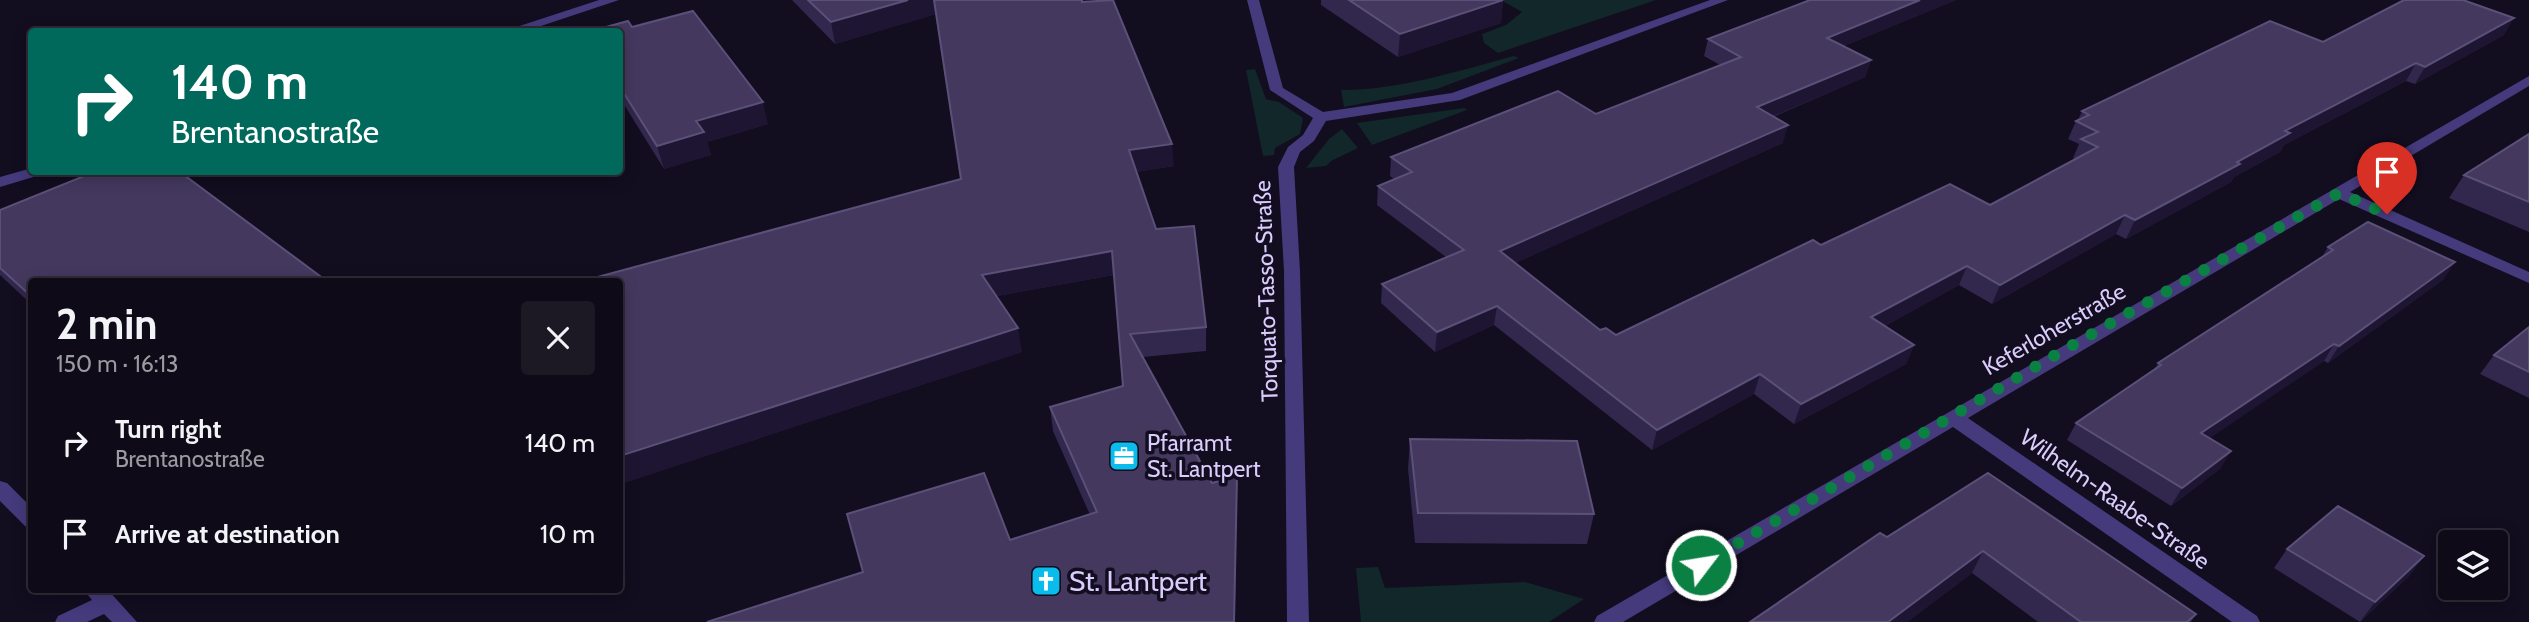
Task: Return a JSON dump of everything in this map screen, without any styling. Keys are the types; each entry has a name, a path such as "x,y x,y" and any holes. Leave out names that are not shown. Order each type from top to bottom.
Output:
{"street":[{"path":"520,28 613,0"},
{"path":"1253,0 1277,90 1321,117 1455,97 1722,0"},
{"name":"Keferloherstraße","path":"1605,622 2529,80"},
{"name":"Torquato-Tasso-Straße","path":"1298,622 1292,271 1286,167 1293,150 1309,138 1321,117"},
{"path":"0,182 28,174"},
{"path":"2339,193 2529,278"},
{"name":"Wilhelm-Raabe-Straße","path":"1952,417 2249,622"},
{"path":"0,488 28,518"},
{"path":"66,622 101,596 126,622"}],"green space":[{"path":"1501,0 1656,0 1498,53 1484,43 1482,34 1506,25 1522,12"},
{"path":"1514,56 1519,58 1437,89 1344,107 1341,90 1406,83"},
{"path":"1255,69 1266,99 1279,102 1303,118 1300,134 1275,148 1274,155 1263,156 1246,70"},
{"path":"1464,108 1467,110 1372,145 1357,123"},
{"path":"1342,129 1358,148 1326,166 1306,168 1329,139"},
{"path":"1378,567 1385,588 1525,582 1584,599 1549,622 1361,622 1356,568"}],"building":[{"path":"808,0 908,0 831,22"},
{"path":"934,0 1113,0 1172,144 1129,150 1156,229 1194,226 1206,327 1130,334 1212,483 1237,476 1234,622 707,622 863,572 847,514 984,473 1010,540 1097,512 1050,407 1123,386 1112,251 982,275 1018,328 623,455 623,278 594,278 961,179"},
{"path":"1349,0 1503,0 1400,34"},
{"path":"1810,0 1920,0 1827,38 1871,60 1757,107 1788,125 1500,251 1600,330 1606,328 1616,335 1813,240 1821,245 1950,184 1990,205 2098,147 2081,139 2098,132 2076,121 2089,115 2082,111 2270,21 2323,42 2404,0 2463,0 2514,18 2425,67 2416,63 2285,131 2290,133 2237,162 2240,164 2135,220 2125,215 2000,285 1967,266 1871,317 1914,345 1801,404 1760,374 1657,430 1497,306 1437,332 1382,284 1464,250 1378,186 1412,172 1391,157 1558,91 1596,114 1741,57 1708,39"},
{"path":"693,11 763,102 696,121 704,132 657,146 623,92 623,28 603,28 628,21 632,27"},
{"path":"2529,134 2529,202 2464,175"},
{"path":"87,175 184,175 323,278 28,278 28,293 0,268 0,210"},
{"path":"2368,222 2455,262 2339,346 2334,344 2201,433 2231,451 2182,488 2076,423 2161,365 2158,363 2333,250 2328,247"},
{"path":"2529,327 2529,372 2494,355"},
{"path":"1410,439 1577,441 1594,514 1418,513"},
{"path":"1988,473 2196,614 2187,622 2081,622 1983,551 1888,622 1750,622 1880,533 1887,537"},
{"path":"2338,506 2424,556 2375,602 2287,549"}],"place":[{"name":"Pfarramt St. Lantpert","path":"1124,456"},
{"name":"St. Lantpert","path":"1046,581"}],"route":[{"path":"1701,565 2057,354 2339,193 2387,214"}]}
